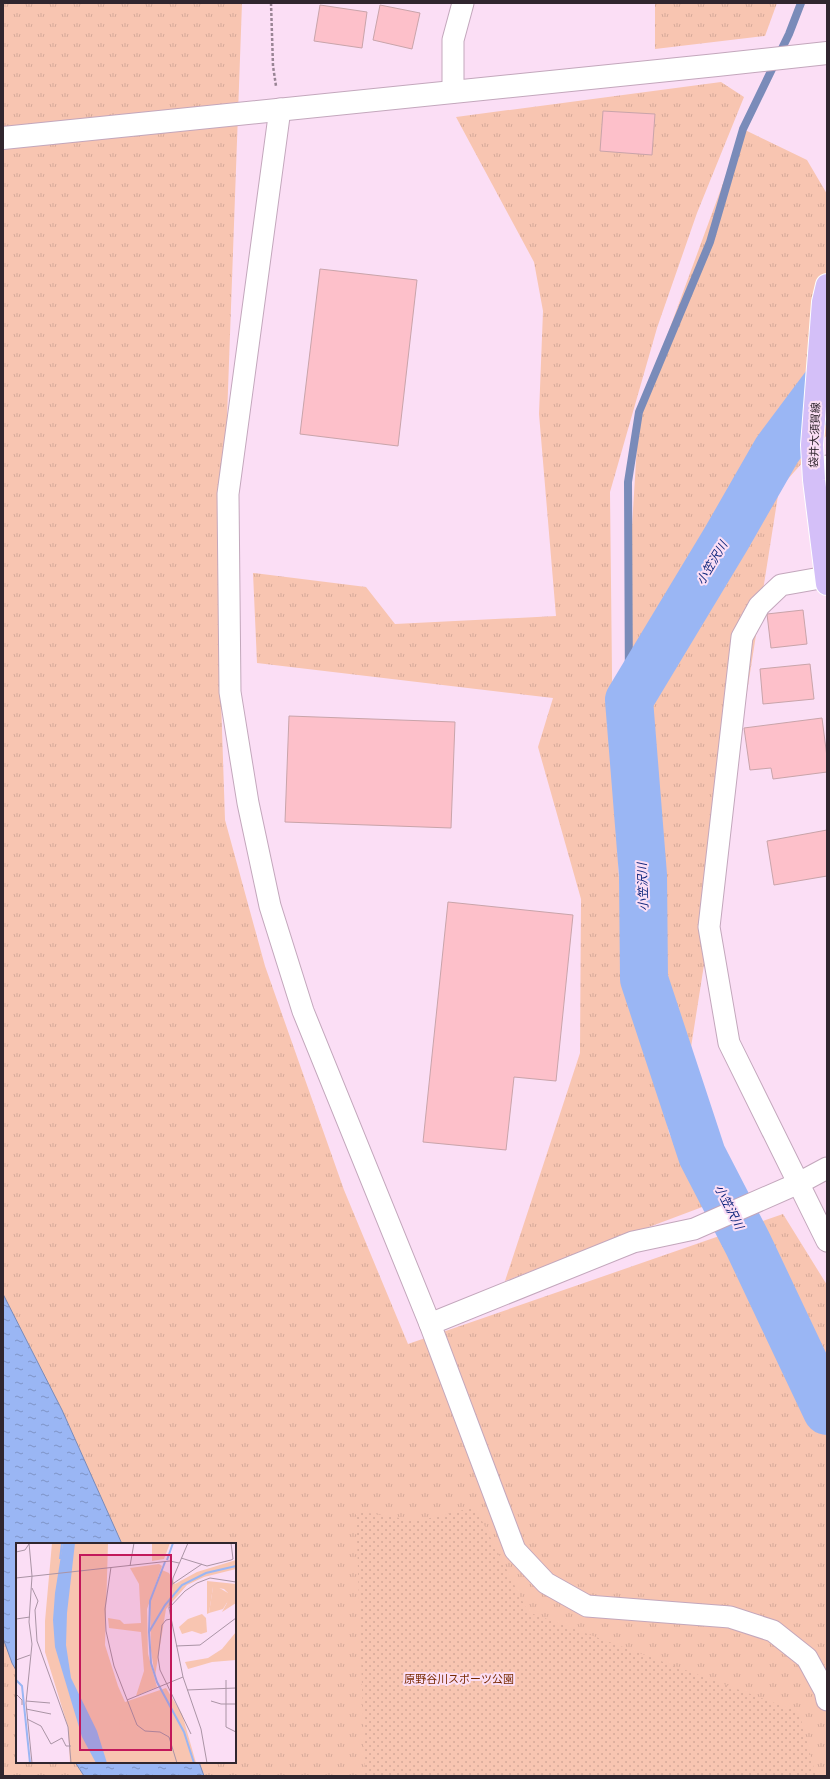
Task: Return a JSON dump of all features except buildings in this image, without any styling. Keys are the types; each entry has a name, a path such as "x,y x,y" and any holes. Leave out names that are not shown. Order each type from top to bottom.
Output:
{"main road":[{"name":"袋井大須賀線","path":"825,294 812,445 821,473 826,581"}],"street":[{"path":"453,92 452,40 463,3"},
{"path":"3,138 717,66 824,53"},
{"path":"280,109 228,494 230,692 248,803 270,906 301,1004 430,1324 515,1550 546,1583 587,1606 730,1617 773,1631 807,1658 825,1691 827,1700"},
{"path":"826,581 781,585 759,606 742,637 709,927 729,1043 827,1241"},
{"path":"430,1324 633,1242 694,1229 799,1183 827,1168"}],"path":[{"path":"271,3 273,66 280,109"}],"green space":[{"path":"3,3 242,3 219,639 225,820 265,966 344,1190 408,1344 783,1214 827,1285 827,1776 3,1776"},
{"path":"655,3 777,3 765,36 655,49"},
{"path":"721,82 744,97 697,213 657,328 610,492 613,763 620,899 669,1133 705,1206 505,1281 580,1053 581,899 538,747 553,698 257,663 253,573 366,587 395,624 556,616 539,414 543,311 534,262 456,117"},
{"path":"743,129 807,160 827,194 827,435 779,489 683,1098 643,875 628,592 639,412"},
{"name":"原野谷川スポーツ公園","path":"475,1507 528,1612 799,1712 816,1776 365,1776 356,1511 418,1521"}],"water":[{"path":"3,1294 62,1410 122,1543 16,1543 16,1670 3,1638"},
{"path":"76,1763 199,1763 204,1776 84,1776"}],"waterway":[{"path":"629,700 628,482 639,412 710,242 743,129 789,34 801,3"},
{"name":"小笠沢川","path":"827,383 777,450 726,539 629,700 643,875 644,979 702,1155 748,1244 827,1411"}]}
